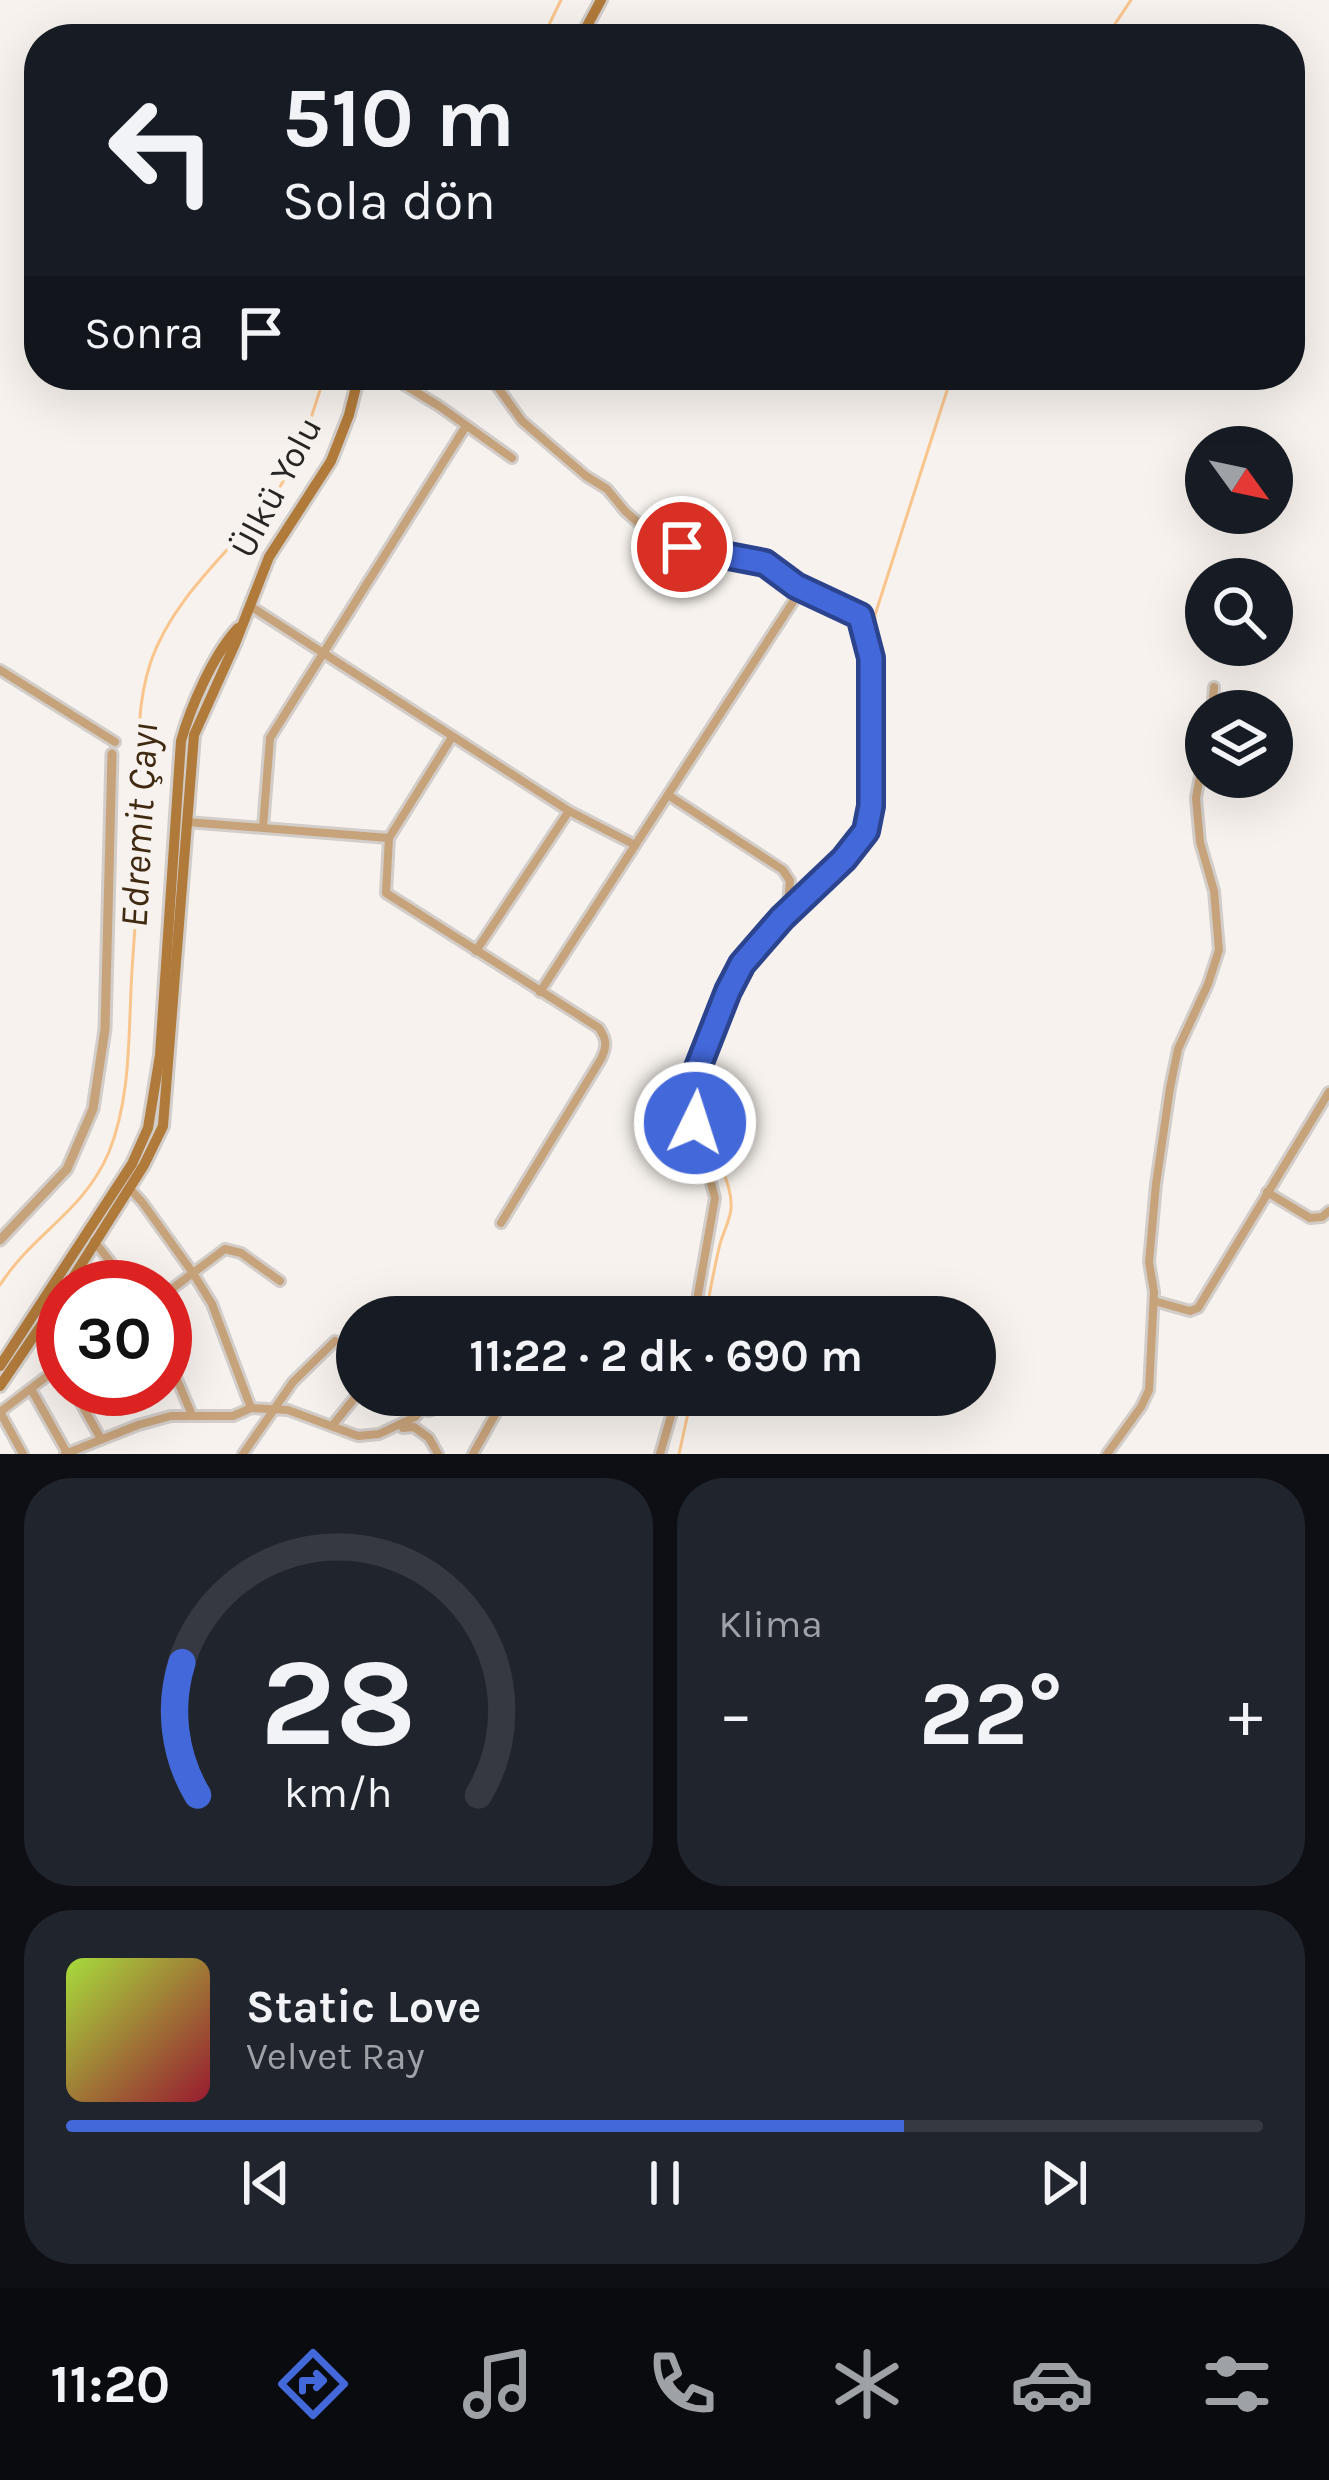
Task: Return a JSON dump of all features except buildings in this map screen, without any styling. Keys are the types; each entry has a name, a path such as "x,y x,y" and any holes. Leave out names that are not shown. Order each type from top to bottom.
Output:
{"main road":[{"name":"Ülkü Yolu","path":"0,1366 130,1189 163,1126 181,821 179,761 186,724 228,639 241,626 269,557 331,461 355,390"},
{"name":"Ülkü Yolu","path":"80,1260 148,1128 160,1055 181,821"},
{"name":"Ülkü Yolu","path":"0,1386 36,1333"}],"street":[{"path":"413,390 512,458"},
{"path":"500,390 523,421 607,489 642,526 682,547 765,563 862,618 871,658 871,806 866,831 742,964 695,1075 692,1105 715,1198 698,1296"},
{"path":"263,827 270,738 466,426"},
{"path":"540,992 802,588"},
{"path":"250,606 568,811 635,844"},
{"path":"0,670 114,748 106,1029 93,1109 68,1169 0,1240"},
{"path":"452,737 389,838 386,893 598,1028 606,1039 606,1048 501,1223"},
{"path":"668,795 783,870 790,881 787,914"},
{"path":"1107,1454 1149,1390 1154,1300 1149,1262 1170,1088 1178,1049 1219,950 1214,891 1200,842 1196,798"},
{"path":"476,951 568,811"},
{"path":"181,821 389,838"},
{"path":"1154,1300 1190,1311 1198,1308 1329,1092"},
{"path":"130,1189 212,1304 251,1408"},
{"path":"1267,1192 1310,1218 1319,1219 1329,1211"},
{"path":"91,1239 108,1260"},
{"path":"193,1273 229,1249 280,1281"},
{"path":"243,1454 293,1382 334,1342"},
{"path":"22,1454 0,1412 36,1385"},
{"path":"31,1389 66,1454 138,1424 186,1416"},
{"path":"192,1415 233,1416 251,1408 288,1410 358,1436 414,1427 429,1438 438,1454"},
{"path":"88,1416 100,1439"},
{"path":"332,1426 340,1416"},
{"path":"395,1429 417,1416"},
{"path":"473,1454 493,1416"},
{"path":"660,1454 671,1416"}],"waterway":[{"name":"Edremit Çayı","path":"549,24 561,0"},
{"path":"1115,24 1131,0"},
{"name":"Edremit Çayı","path":"0,1285 86,1191 109,1152 122,1108 139,874 140,718 151,661 192,590 281,485 320,390"},
{"path":"874,657 875,615 947,390"},
{"path":"857,849 876,805 875,720"},
{"path":"709,1296 731,1209 712,1137 710,1093 722,1022 753,964 830,878"},
{"path":"679,1454 687,1416"}],"route":[{"path":"682,547 765,563 796,586 860,616 871,658 871,806 866,831 742,964 695,1075 695,1123"}]}
